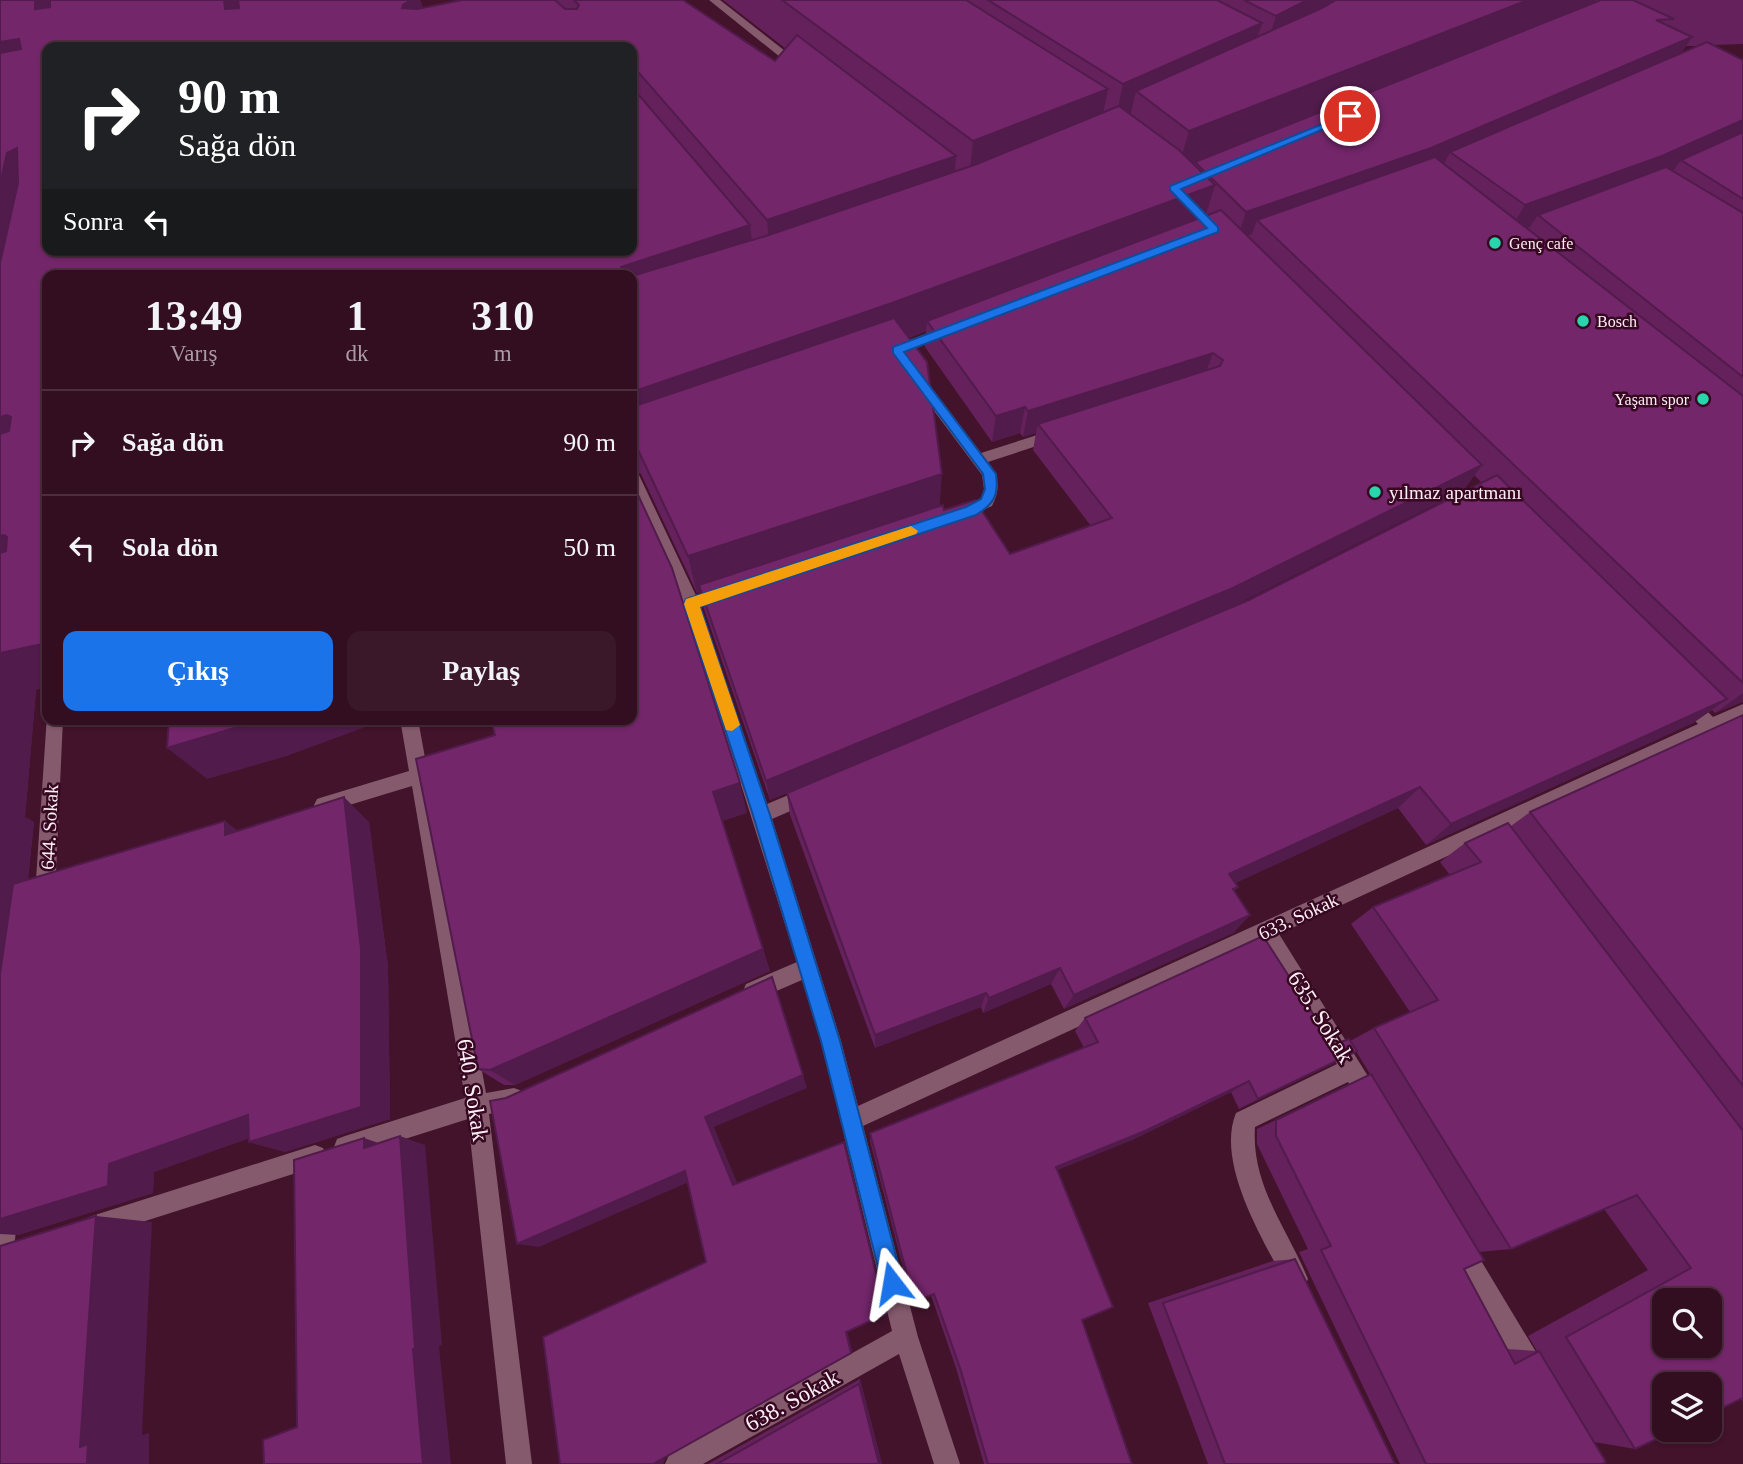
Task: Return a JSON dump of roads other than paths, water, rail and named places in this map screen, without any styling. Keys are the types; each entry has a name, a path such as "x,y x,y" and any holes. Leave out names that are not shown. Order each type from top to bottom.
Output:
{"street":[{"path":"714,0 809,75"},
{"path":"945,519 986,502 992,489 989,474 900,360 960,326"},
{"path":"976,460 1065,432"},
{"path":"637,485 698,601 852,1120 906,1337 947,1464"},
{"path":"1673,688 1743,757"},
{"name":"633. Sokak","path":"852,1120 1743,711"},
{"name":"644. Sokak","path":"43,918 53,889 54,725"},
{"name":"640. Sokak","path":"410,725 477,1105 520,1464"},
{"path":"299,813 419,776"},
{"path":"762,815 825,788"},
{"path":"1485,829 1502,852"},
{"name":"635. Sokak","path":"1266,931 1382,1116"},
{"path":"735,999 806,968"},
{"path":"1308,1303 1248,1175 1241,1142 1244,1121 1353,1068"},
{"path":"68,1234 477,1105 517,1099 529,1093"},
{"path":"1,1261 10,1188"},
{"path":"1446,1224 1546,1392"},
{"path":"1,1261 28,1247"},
{"name":"638. Sokak","path":"678,1464 906,1337"}],"place":[{"name":"Genç cafe","path":"1495,243"},
{"name":"Bosch","path":"1583,321"},
{"name":"Yaşam spor","path":"1703,399"},
{"name":"yılmaz apartmanı","path":"1375,492"}]}
